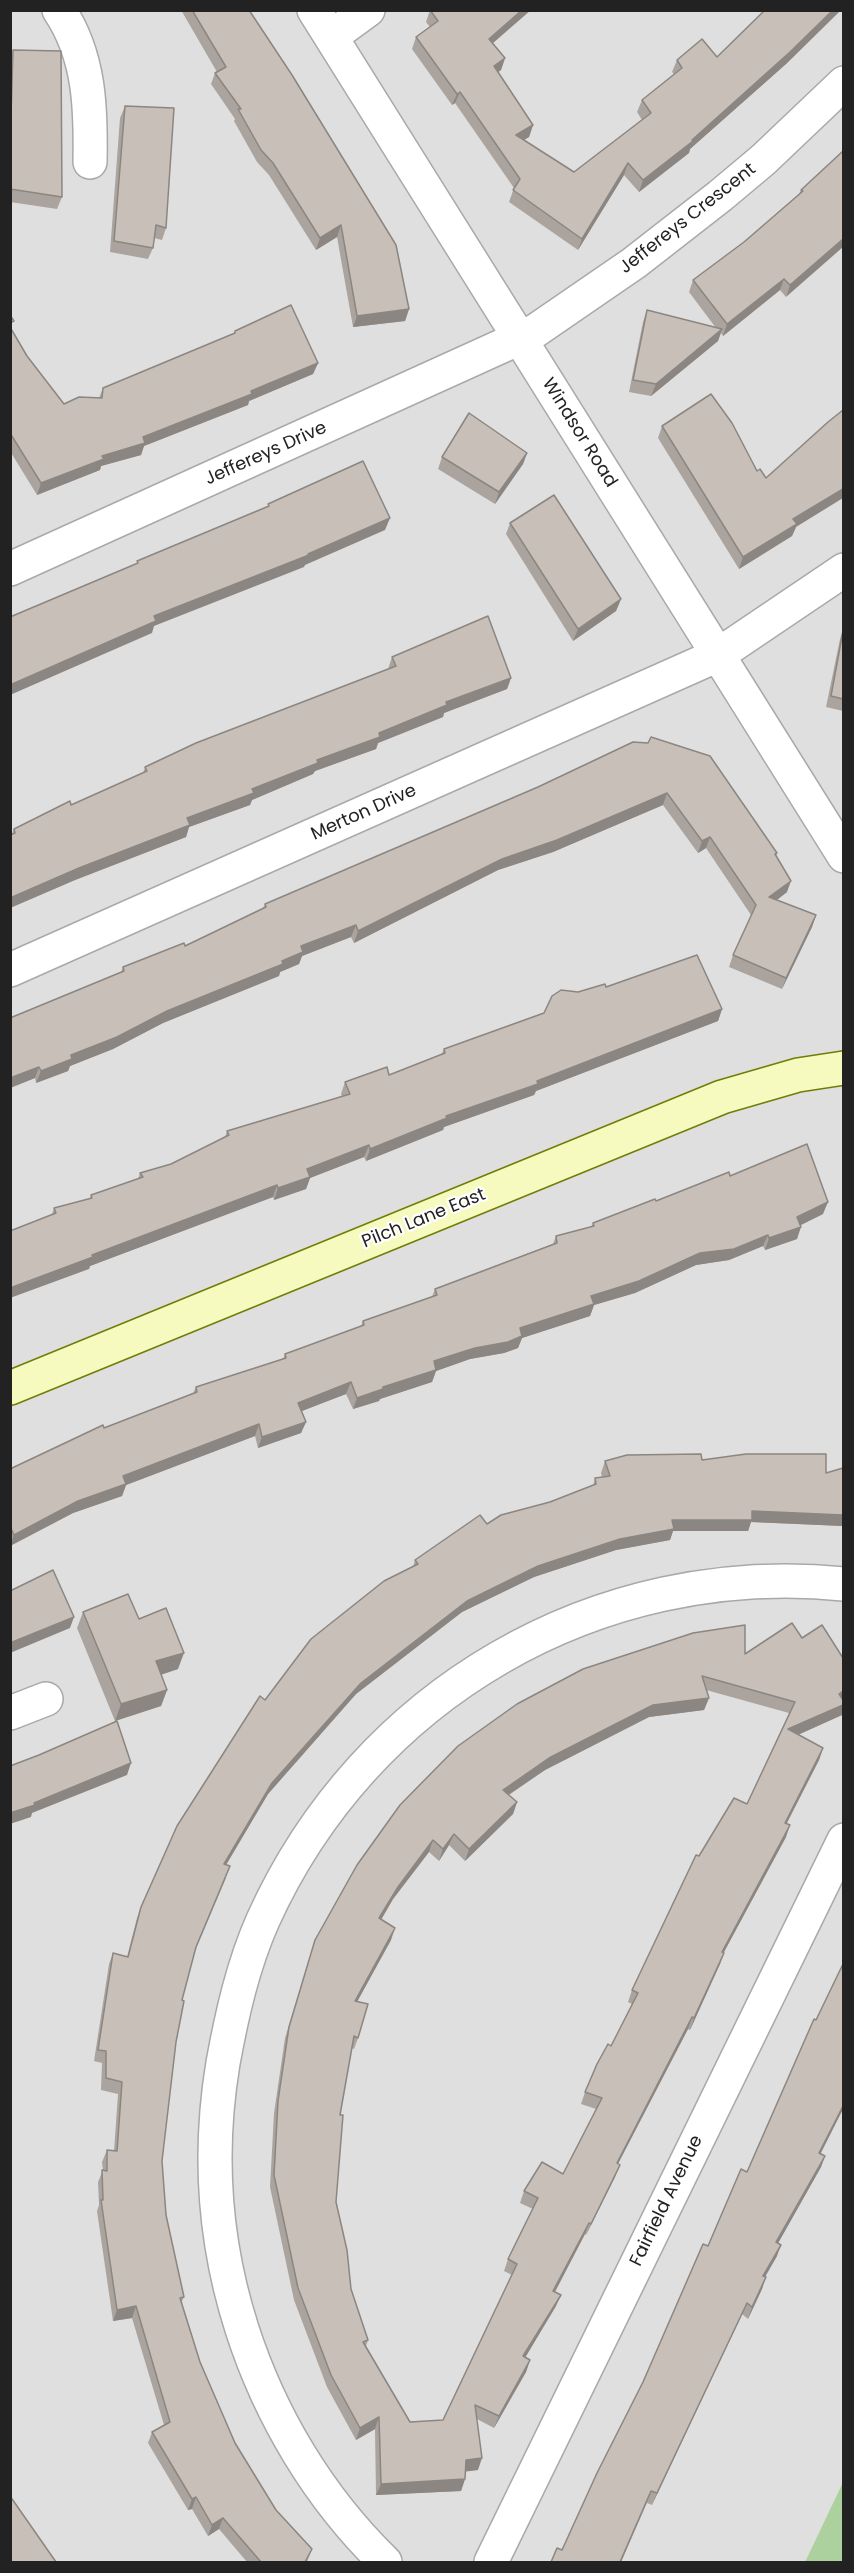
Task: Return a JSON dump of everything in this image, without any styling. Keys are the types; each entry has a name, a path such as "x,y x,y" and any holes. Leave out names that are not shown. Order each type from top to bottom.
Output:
{"street":[{"path":"59,10 76,44 86,73 91,108 90,162"},
{"path":"323,24 368,10"},
{"name":"Windsor Road","path":"323,24 843,856"},
{"name":"Jeffereys Crescent","path":"521,338 585,297 676,231 763,160 843,83"},
{"name":"Jeffereys Drive","path":"12,566 521,338"},
{"name":"Merton Drive","path":"10,970 718,655 843,570"},
{"name":"Pilch Lane East","path":"10,1388 722,1097 798,1075 843,1068"},
{"path":"385,2562 350,2526 325,2494 271,2404 251,2357 234,2305 221,2252 214,2170 219,2094 235,2003 246,1963 262,1921 284,1878 307,1841 335,1801 366,1764 427,1706 462,1680 501,1656 588,1616 663,1594 750,1582 784,1580 843,1584"},
{"path":"10,1713 46,1699"},
{"name":"Fairfield Avenue","path":"491,2562 843,1840"}],"shaded area":[{"path":"11,11 843,11 843,2482 805,2562 11,2562"}],"green space":[{"path":"843,2482 843,2562 805,2562"}],"building":[{"path":"192,10 249,10 292,75 396,245 409,309 357,316 341,225 320,238 273,163 261,150 238,109 241,109 215,73 226,67"},
{"path":"430,10 522,10 489,39 505,58 494,66 533,125 516,135 574,172 651,113 642,100 682,68 677,60 702,39 717,57 765,10 833,10 693,141 643,180 628,163 582,239 513,190 520,179 460,92 457,94 416,37 438,21"},
{"path":"13,50 61,51 62,197 10,189"},
{"path":"125,106 174,108 166,228 156,225 153,248 114,241"},
{"path":"843,151 843,239 790,285 784,279 727,324 693,280 744,242 803,191 801,190"},
{"path":"291,305 318,363 251,391 252,394 143,437 145,443 102,456 104,459 41,483 10,433 10,327 27,356 64,404 79,397 102,398 103,388 235,333"},
{"path":"647,310 722,329 656,384 633,380"},
{"path":"711,394 732,423 757,471 760,469 766,478 843,410 843,489 793,519 797,524 743,557 662,426"},
{"path":"469,413 527,453 499,492 442,457"},
{"path":"363,461 390,518 309,555 154,616 156,621 10,685 10,617 269,506 268,504"},
{"path":"554,495 621,599 578,629 510,523"},
{"path":"488,616 511,678 446,702 447,705 379,733 380,737 317,760 318,763 252,789 254,793 187,818 190,825 79,868 10,898 10,835 15,833 14,829 70,801 71,805 147,771 145,767 196,743 396,666 392,657"},
{"path":"843,631 843,699 831,696"},
{"path":"651,737 710,756 777,853 775,854 791,881 769,897 816,915 786,978 733,955 756,905 710,837 702,841 667,793 557,840 502,859 358,931 356,925 301,946 303,952 282,961 283,964 167,1011 117,1037 71,1055 72,1059 41,1071 39,1067 10,1078 10,1018 124,971 123,967 184,943 185,946 266,907 265,904 538,787 633,742 648,743"},
{"path":"697,955 722,1009 537,1081 538,1084 446,1116 447,1118 370,1149 369,1145 307,1169 310,1177 278,1188 277,1185 10,1288 10,1231 56,1213 54,1208 92,1198 91,1195 143,1177 140,1173 171,1164 229,1135 227,1131 350,1094 345,1082 387,1067 389,1075 445,1053 444,1049 544,1013 552,996 561,990 578,992 605,984 606,987"},
{"path":"807,1144 828,1202 797,1217 801,1227 769,1238 768,1235 734,1249 700,1253 639,1281 591,1296 594,1304 520,1328 522,1336 508,1342 475,1348 434,1361 436,1370 357,1398 351,1382 298,1403 306,1422 262,1437 259,1424 123,1476 126,1484 78,1501 14,1535 10,1526 10,1469 103,1425 104,1428 197,1392 196,1387 286,1358 285,1354 364,1325 363,1321 437,1295 435,1289 557,1243 556,1236 594,1226 593,1223 655,1199 656,1201 729,1172 730,1176"},
{"path":"701,1454 702,1460 746,1454 826,1454 826,1473 843,1468 843,1515 752,1511 752,1520 672,1520 674,1529 620,1539 538,1566 467,1601 361,1683 272,1783 224,1864 230,1866 196,1947 182,2000 184,2001 176,2042 162,2161 166,2215 184,2297 180,2298 200,2362 235,2443 276,2510 312,2549 305,2562 261,2562 223,2518 212,2525 196,2497 192,2499 152,2432 170,2422 136,2306 117,2310 101,2200 103,2200 102,2170 107,2171 107,2150 117,2151 122,2082 106,2078 106,2051 98,2050 113,1953 128,1957 141,1907 177,1826 260,1696 265,1700 311,1639 384,1581 418,1564 415,1560 480,1515 487,1524 501,1515 550,1502 596,1484 595,1478 610,1476 605,1461 627,1455"},
{"path":"53,1570 74,1617 10,1643 10,1591"},
{"path":"128,1594 139,1619 166,1608 184,1653 156,1661 167,1690 121,1704 83,1612"},
{"path":"792,1623 802,1638 822,1625 843,1658 843,1691 839,1694 843,1705 788,1729 823,1748 785,1823 790,1825 722,1952 724,1953 694,2018 692,2017 617,2163 620,2165 591,2224 589,2223 553,2291 561,2295 523,2356 530,2360 499,2416 475,2405 482,2458 466,2460 465,2479 381,2484 379,2417 360,2428 331,2375 298,2288 274,2175 278,2101 289,2027 315,1940 357,1865 400,1805 458,1746 517,1704 583,1669 693,1633 745,1625 745,1654","holes":["702,1676 795,1702 747,1804 734,1798 699,1856 696,1855 632,1990 638,1993 611,2046 608,2044 597,2064 585,2092 602,2098 563,2174 542,2162 524,2191 538,2198 508,2259 517,2264 443,2420 410,2422 363,2342 368,2340 351,2289 347,2250 336,2202 343,2115 340,2115 354,2036 358,2038 368,2004 355,2001 395,1928 379,1918 398,1887 433,1840 443,1849 454,1834 469,1849 517,1802 503,1790 549,1758 653,1705 709,1698"]},
{"path":"117,1721 131,1763 34,1803 35,1805 10,1813 10,1766"},
{"path":"843,1964 843,2106 819,2153 825,2156 776,2242 781,2245 763,2276 766,2277 752,2307 747,2303 657,2493 651,2491 620,2562 551,2562 557,2548 562,2550 597,2473 643,2382 703,2244 708,2246 741,2169 747,2172 814,2019 816,2020"},
{"path":"10,2496 56,2562 10,2562"}]}
